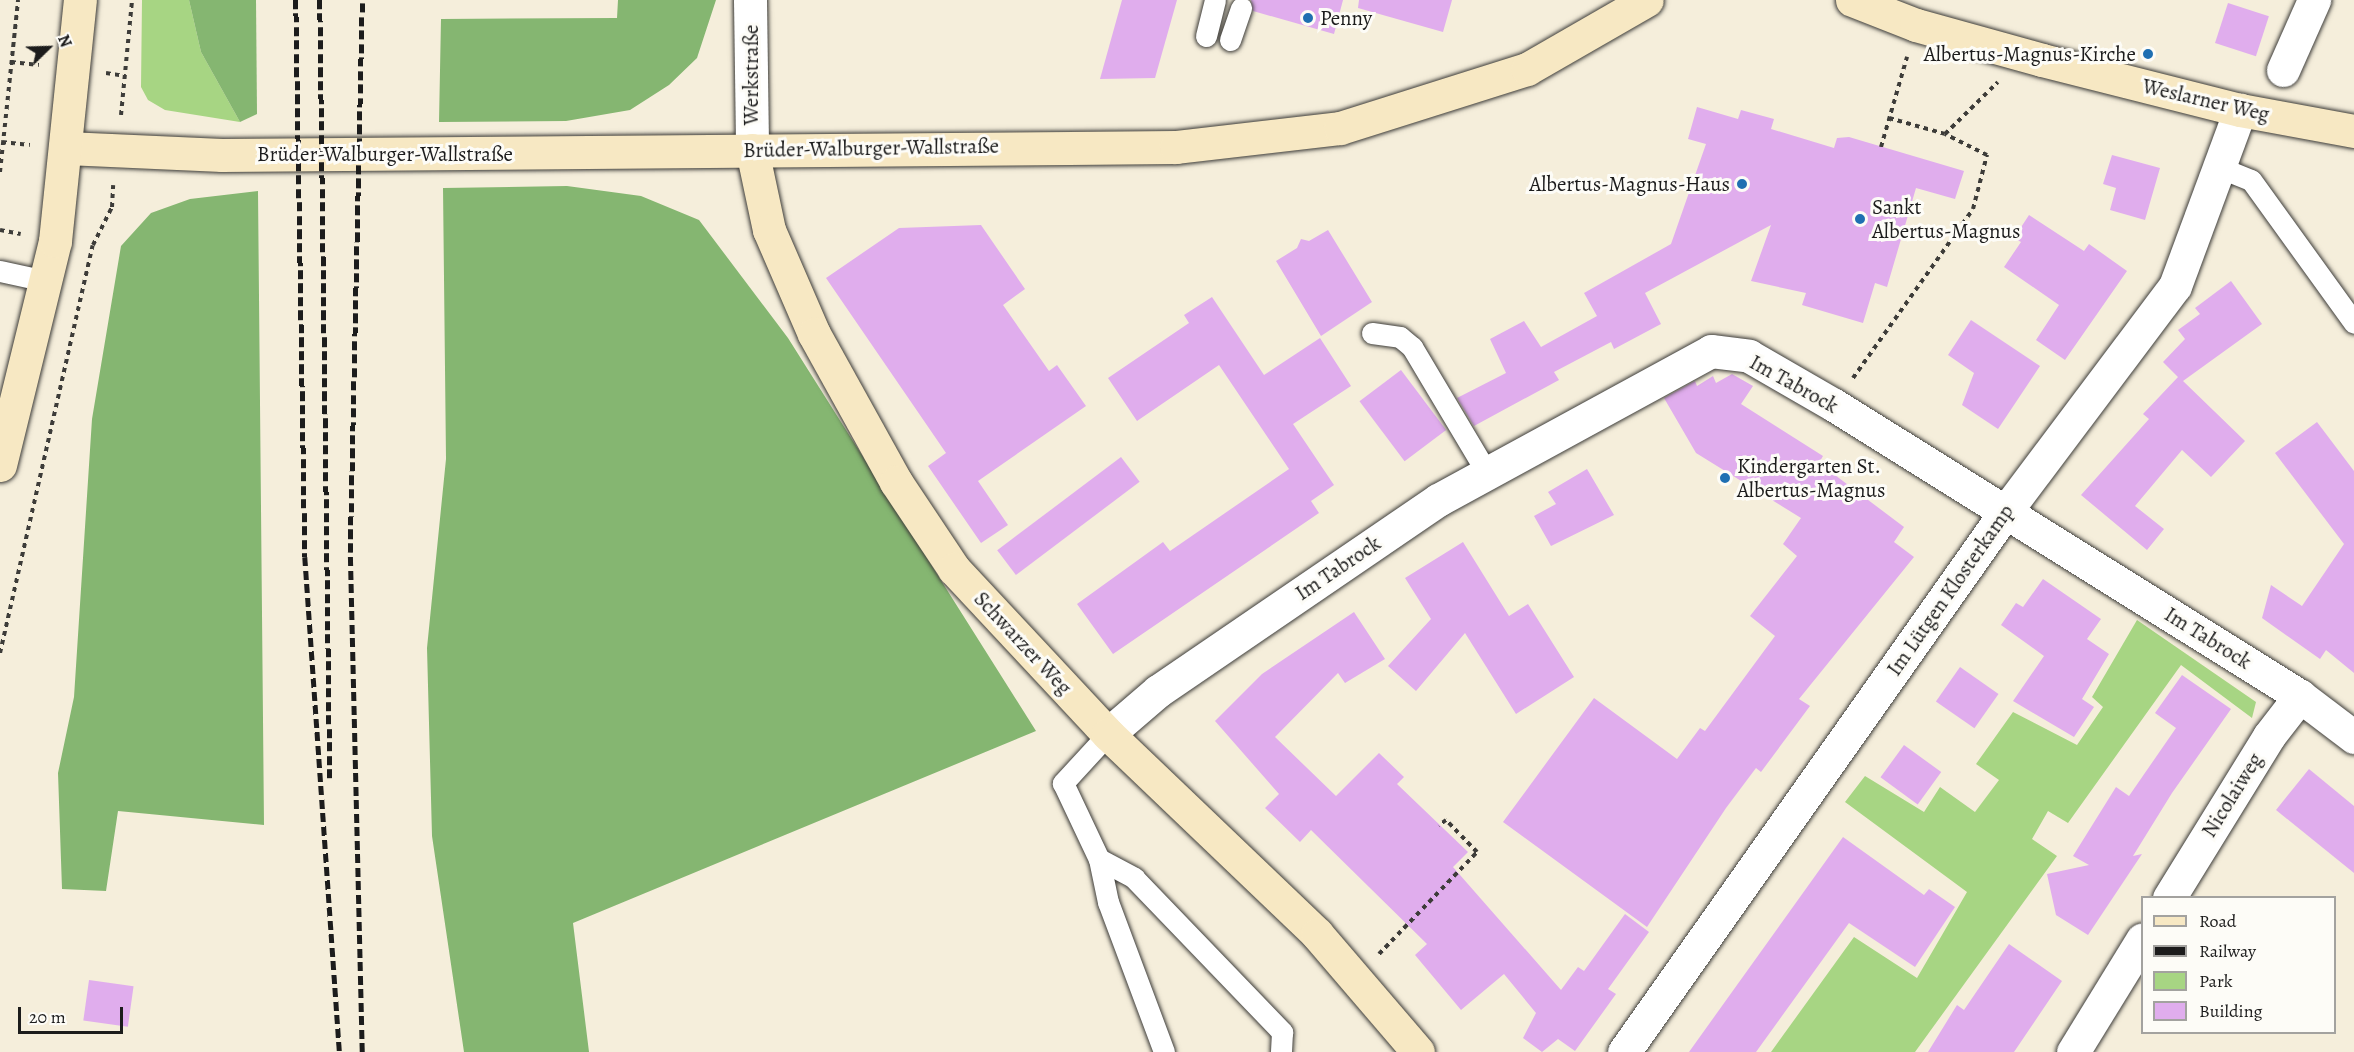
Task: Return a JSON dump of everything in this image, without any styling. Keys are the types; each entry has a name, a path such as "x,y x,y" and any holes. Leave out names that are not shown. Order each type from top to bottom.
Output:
{"street":[{"path":"0,465 46,281 66,148 80,0"},
{"name":"Werkstraße","path":"750,0 752,150"},
{"name":"Brüder-Walburger-Wallstraße","path":"66,148 116,151 1176,147 1340,129 1527,69 1647,0"},
{"name":"Weslarner Weg","path":"1852,0 2008,50 2240,110 2354,131"},
{"path":"2283,70 2314,0"},
{"name":"Im Lütgen Klosterkamp","path":"1624,1052 2006,510 2175,286 2221,168 2240,110"},
{"name":"Schwarzer Weg","path":"752,150 769,230 814,334 896,482 954,569 1108,734 1317,934 1418,1052"},
{"name":"Im Tabrock","path":"1108,734 1158,691 1438,500 1711,351 1749,356 1834,405 2006,510 2300,696 2354,737"},
{"name":"Nicolaiweg","path":"2170,896 2269,736 2300,696"},
{"path":"2073,1052 2141,942"}],"lane":[{"path":"1206,36 1215,0"},
{"path":"1230,40 1241,8"},
{"path":"2221,168 2251,180 2354,323"},
{"path":"0,271 46,281"},
{"path":"1372,333 1400,337 1412,347 1487,473"},
{"path":"1108,734 1063,783 1100,859 1108,903 1164,1052"},
{"path":"1100,859 1134,878 1282,1032 1281,1052"}],"path":[{"path":"0,172 18,0"},
{"path":"126,76 132,0"},
{"path":"1945,134 1996,89 2008,50"},
{"path":"1881,147 1905,64"},
{"path":"1834,405 1973,209 1987,154 1945,134 1889,118"},
{"path":"0,652 93,245 112,207 116,151"},
{"path":"1355,979 1477,852 1446,820 1439,825"}],"green space":[{"path":"142,0 189,0 201,52 240,122 165,110 148,100 141,87"},
{"path":"189,0 256,0 257,114 240,122 201,52"},
{"path":"618,0 716,0 697,58 669,85 630,110 566,121 439,122 441,19 617,18"},
{"path":"567,186 641,196 699,220 788,338 1036,731 573,923 589,1052 464,1052 432,836 427,648 446,459 443,188"},
{"path":"258,191 264,825 118,811 106,891 62,889 58,773 74,697 92,419 121,246 151,213 190,199"},
{"path":"2137,620 2256,702 2252,718 2181,665 2068,823 2048,811 2032,839 2057,856 1915,1052 1771,1052 1854,937 1917,978 1967,892 1845,802 1865,776 1924,812 1940,787 1975,812 1999,780 1976,764 2013,712 2077,745 2103,707 2092,697"}],"building":[{"path":"1122,0 1177,0 1155,78 1100,79"},
{"path":"1251,0 1343,0 1334,34 1253,11"},
{"path":"1359,0 1452,0 1443,32 1358,8"},
{"path":"2228,3 2269,16 2256,56 2215,43"},
{"path":"1697,107 1738,119 1741,110 1774,119 1771,129 1834,148 1837,138 1849,137 1964,171 1955,199 1916,188 1887,287 1875,283 1863,323 1802,305 1806,293 1751,281 1771,225 1645,293 1661,324 1614,349 1611,342 1554,372 1559,380 1474,426 1457,398 1506,373 1490,339 1524,321 1541,347 1597,316 1584,293 1671,244 1706,144 1688,139"},
{"path":"2112,155 2160,168 2145,220 2110,210 2116,188 2103,184"},
{"path":"2029,215 2084,251 2089,244 2127,271 2065,360 2036,340 2059,305 2004,267 2021,242 2014,238"},
{"path":"981,225 1025,289 1003,305 1049,371 1057,365 1086,406 978,481 1008,525 981,543 928,466 946,453 826,278 899,228"},
{"path":"1328,230 1372,302 1321,336 1276,261 1297,248 1301,239 1309,241"},
{"path":"2231,281 2262,324 2183,381 2245,441 2211,477 2182,450 2135,506 2164,529 2147,550 2081,495 2149,419 2143,414 2178,377 2163,362 2185,339 2178,330 2200,314 2195,308"},
{"path":"1212,297 1264,375 1320,338 1351,386 1293,424 1334,485 1311,501 1319,513 1113,654 1077,604 1163,542 1170,551 1289,469 1219,365 1137,421 1108,378 1189,323 1184,315"},
{"path":"1971,320 2040,366 1998,429 1962,405 1974,373 1948,355"},
{"path":"1401,370 1446,430 1405,461 1359,401"},
{"path":"1732,374 1753,386 1741,404 1823,456 1819,463 1904,527 1894,542 1914,557 1799,699 1810,706 1761,772 1756,768 1726,808 1647,927 1503,822 1594,698 1677,759 1700,728 1705,731 1775,636 1750,616 1797,556 1783,544 1801,518 1696,453 1664,398 1695,381 1697,386 1713,376 1716,383"},
{"path":"2317,422 2354,471 2354,673 2326,650 2320,659 2262,618 2271,585 2302,606 2344,544 2275,453"},
{"path":"1121,457 1140,482 1016,575 997,550"},
{"path":"1587,469 1614,515 1551,546 1534,516 1556,504 1548,492"},
{"path":"1463,542 1509,616 1528,604 1574,677 1516,714 1465,633 1416,691 1388,666 1431,619 1405,578"},
{"path":"2043,579 2101,619 2087,639 2109,654 2082,699 2094,707 2074,737 2013,701 2044,656 2001,625 2016,603 2023,607"},
{"path":"1354,612 1385,659 1345,683 1338,673 1275,737 1336,796 1379,753 1404,777 1397,784 1468,852 1453,867 1561,990 1578,967 1584,971 1625,914 1649,932 1608,989 1616,994 1575,1051 1558,1039 1542,1052 1523,1038 1536,1013 1504,974 1461,1010 1415,955 1427,944 1311,830 1300,842 1265,808 1279,794 1215,721 1262,674"},
{"path":"1960,667 1999,694 1974,728 1936,701"},
{"path":"2182,675 2231,709 2172,793 2133,856 2142,854 2088,935 2056,915 2047,874 2089,865 2073,856 2116,787 2129,796 2176,728 2155,713"},
{"path":"1904,745 1941,772 1918,804 1880,777"},
{"path":"2309,769 2354,806 2354,873 2276,810"},
{"path":"1843,837 1924,895 1929,889 1955,907 1915,967 1849,923 1756,1052 1689,1052"},
{"path":"2009,944 2062,981 2014,1052 1928,1052 1957,1005 1964,1010"},
{"path":"89,980 134,986 128,1027 83,1021"}],"railway":[{"path":"296,0 305,557 340,1052"},
{"path":"320,0 330,782"},
{"path":"362,0 350,552 362,1052"}],"place":[{"name":"Penny","path":"1308,18"},
{"name":"Albertus-Magnus-Kirche","path":"2148,54"},
{"name":"Albertus-Magnus-Haus","path":"1742,184"},
{"name":"Sankt Albertus-Magnus","path":"1860,219"},
{"name":"Kindergarten St. Albertus-Magnus","path":"1725,478"}]}
